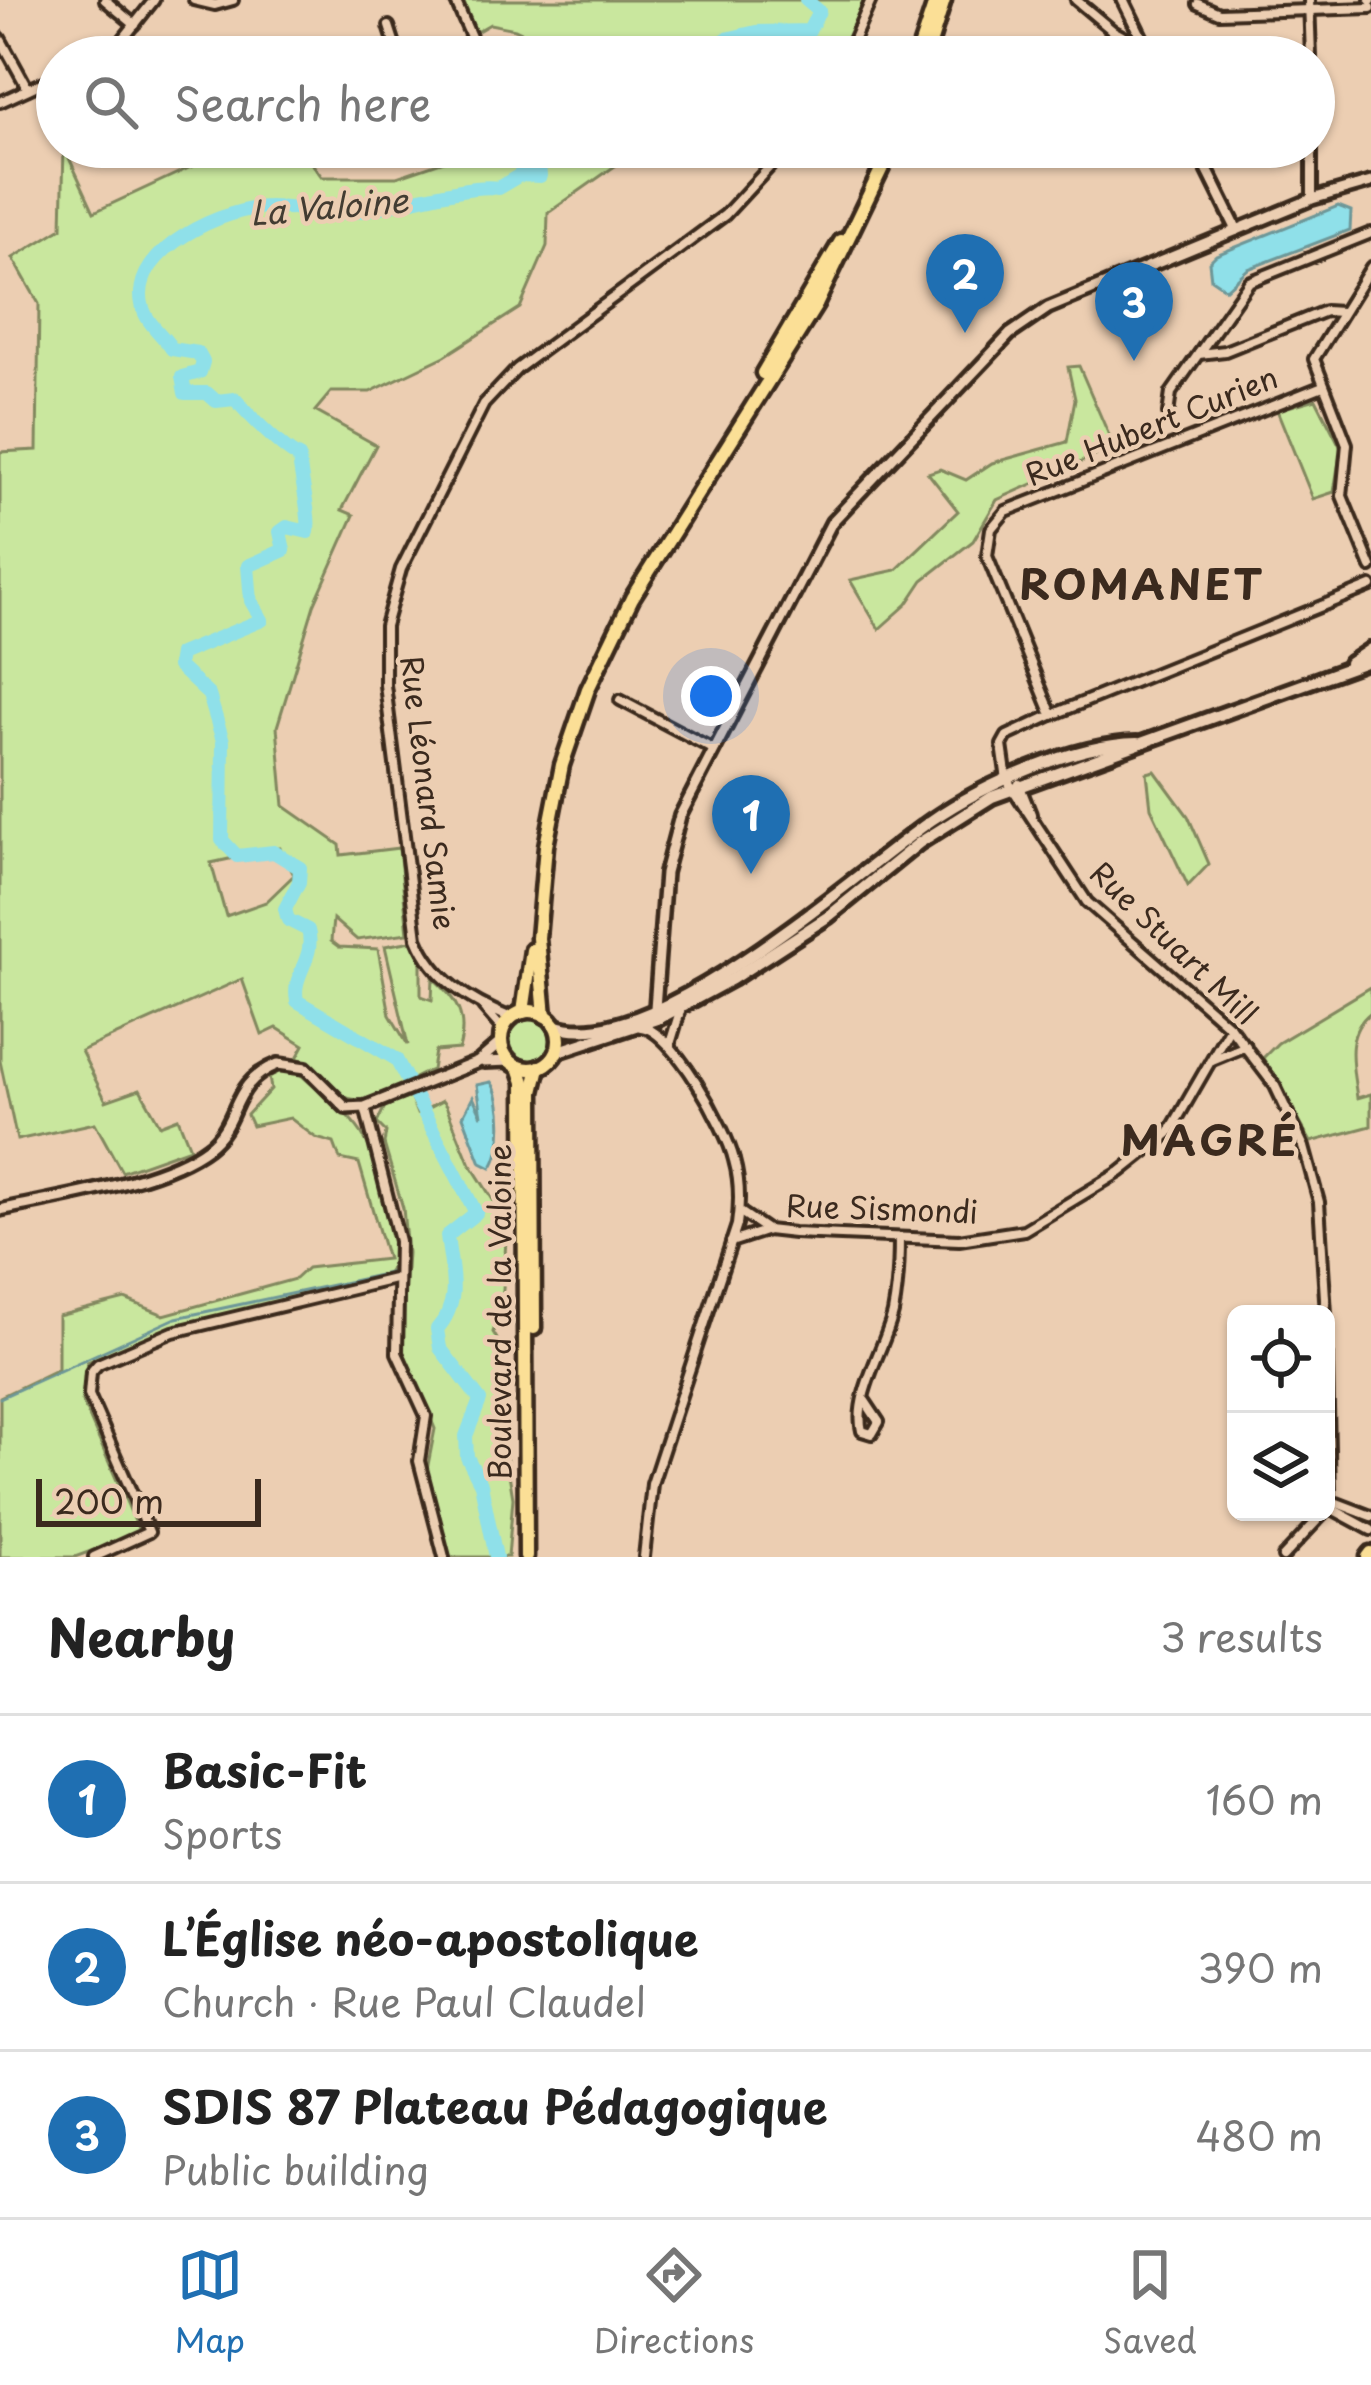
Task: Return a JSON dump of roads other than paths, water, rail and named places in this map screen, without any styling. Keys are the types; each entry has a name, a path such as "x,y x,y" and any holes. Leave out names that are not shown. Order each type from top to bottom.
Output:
{"main road":[{"path":"929,36 940,0"},
{"path":"877,168 807,302 626,596 590,667 562,737 545,809 509,1025 515,1064 538,1067 556,1052 656,1015 789,932 932,820 1012,780 1111,746 1142,743 1371,660"},
{"path":"556,1052 538,938 543,868 562,765 588,689 632,598 816,305 878,168"},
{"path":"1342,668 1371,649"},
{"path":"509,1025 550,1021 591,1031 682,1006 778,951 919,843 1012,780"},
{"name":"Boulevard de la Valoine","path":"515,1064 524,1082 530,1557"},
{"name":"Boulevard de la Valoine","path":"530,1557 533,1092 538,1067"}],"street":[{"path":"105,0 135,25"},
{"path":"123,36 154,0"},
{"path":"194,0 215,5 233,0"},
{"path":"455,0 469,36"},
{"path":"855,36 871,0"},
{"path":"1076,0 1121,36 1140,33"},
{"path":"1123,0 1142,36"},
{"path":"1198,4 1219,13 1371,3"},
{"path":"1310,5 1311,36"},
{"path":"389,26 392,36"},
{"path":"0,38 28,89"},
{"path":"0,102 36,85"},
{"name":"Rue Léonard Samie","path":"509,1025 434,970 417,938 385,685 385,626 401,569 484,404 517,369 725,215 769,168"},
{"path":"1206,168 1237,230"},
{"path":"1312,168 1312,199"},
{"path":"660,1034 656,1015 671,841 713,749 832,522 992,352 1048,308 1312,199 1371,182"},
{"path":"1168,414 1171,393 1249,282 1371,232"},
{"path":"1371,267 1315,350 1323,386 1347,444 1342,496 1371,567"},
{"path":"1199,354 1225,351 1325,311 1341,312"},
{"name":"Rue Hubert Curien","path":"1052,715 987,556 997,518 1323,386"},
{"path":"1012,780 1002,745 1007,736 1371,586"},
{"path":"620,700 713,749"},
{"name":"Rue Stuart Mill","path":"1012,780 1088,902 1230,1027 1275,1086 1307,1156 1323,1236 1326,1305"},
{"path":"670,1045 671,1027 682,1006"},
{"path":"644,1557 652,1484 739,1210 734,1158 723,1127 656,1015"},
{"path":"478,1063 509,1025"},
{"path":"627,1029 645,1026 670,1045"},
{"name":"Rue Sismondi","path":"731,1242 766,1230 958,1240 1024,1230 1125,1169 1169,1132 1230,1027"},
{"path":"1211,1061 1246,1046"},
{"path":"0,1210 130,1179 197,1153 221,1132 244,1084 278,1064 306,1068 346,1108 365,1107 478,1063 515,1064"},
{"path":"365,1107 399,1241 397,1353 426,1416 419,1461 444,1557"},
{"name":"Rue Sismondi","path":"739,1210 766,1230"},
{"path":"865,1401 892,1316 899,1238"},
{"path":"94,1557 146,1535 149,1523 89,1395 98,1364 173,1332 398,1278"},
{"path":"1335,1510 1371,1516"},
{"path":"1335,1512 1371,1530"},
{"path":"1283,1557 1318,1521"}],"water":[{"path":"1338,206 1351,211 1350,230 1248,269 1226,289 1211,279 1209,262 1216,255"},
{"path":"491,1082 501,1125 491,1168 481,1163 463,1116 473,1097 482,1116 477,1085"}],"waterway":[{"name":"La Valoine","path":"739,36 809,31 819,11 806,0"},
{"name":"La Valoine","path":"496,1557 481,1484 467,1457 466,1436 480,1400 440,1348 437,1329 452,1296 447,1236 476,1213 396,1059 297,1001 297,983 310,940 308,930 288,920 285,909 299,882 300,868 274,852 237,856 222,840 223,741 209,695 178,666 180,654 262,620 251,601 248,566 284,550 280,532 287,527 308,532 299,457 235,399 216,401 207,393 185,393 182,377 200,372 203,362 198,353 172,349 154,328 142,304 142,284 166,249 230,214 270,207 353,212 467,189 498,188 520,175 540,176 539,168"},
{"path":"0,1398 176,1318 394,1272"}],"place":[{"name":"L’Église néo-apostolique","path":"965,333"},
{"name":"SDIS 87 Plateau Pédagogique","path":"1134,361"},
{"name":"Basic-Fit","path":"751,874"}],"district":[{"name":"ROMANET","path":"1142,585"},
{"name":"MAGRÉ","path":"1210,1141"}]}
